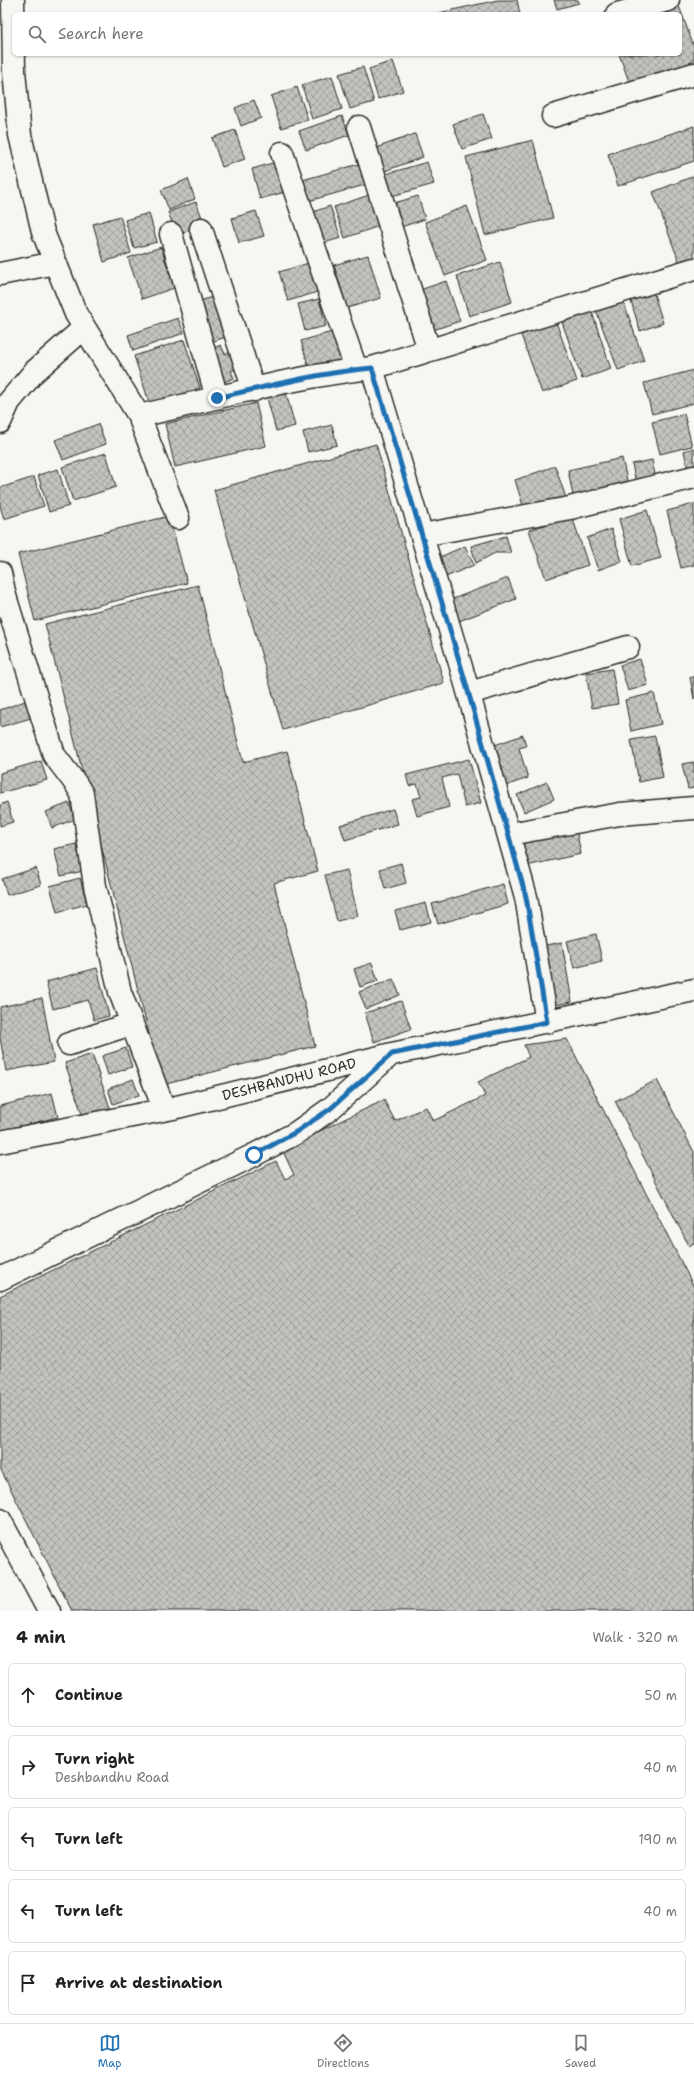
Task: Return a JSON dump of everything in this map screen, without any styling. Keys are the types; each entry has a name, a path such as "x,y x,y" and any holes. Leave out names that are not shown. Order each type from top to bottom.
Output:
{"street":[{"path":"13,0 13,12"},
{"path":"624,12 668,0"},
{"path":"14,56 20,135 43,232 76,314 139,416 178,518"},
{"path":"552,116 694,74"},
{"path":"359,127 429,350"},
{"path":"282,153 364,369 422,536 469,693 526,897 547,1022"},
{"path":"201,229 254,390"},
{"path":"171,234 217,398"},
{"path":"0,274 55,263"},
{"path":"139,416 254,390 364,369 694,270"},
{"path":"0,422 9,402 34,372 84,328"},
{"path":"422,536 570,508 694,477"},
{"path":"0,573 2,597 54,755 82,794 95,886 118,985 131,1024 164,1109"},
{"path":"469,693 628,647"},
{"path":"508,834 620,814 694,808"},
{"name":"DESHBANDHU ROAD","path":"0,1142 164,1109 392,1054 694,990"},
{"path":"69,1044 131,1024"},
{"path":"0,1279 254,1155 296,1132 330,1109 392,1054"},
{"path":"0,1520 49,1611"}],"building":[{"path":"498,0 517,0 520,12 443,12"},
{"path":"554,0 578,0 579,3 557,9"},
{"path":"679,6 681,12 662,12"},
{"path":"682,14 694,47 694,63 631,87 620,56 682,56"},
{"path":"393,61 403,91 378,99 369,69"},
{"path":"363,67 374,102 350,109 339,74"},
{"path":"332,76 342,109 312,119 302,85"},
{"path":"297,87 308,120 281,128 271,96"},
{"path":"254,100 261,118 241,126 235,108"},
{"path":"483,114 492,139 462,149 453,124"},
{"path":"342,116 349,135 306,150 299,131"},
{"path":"694,126 694,161 618,186 608,154"},
{"path":"235,130 245,159 222,167 212,138"},
{"path":"415,134 423,157 382,172 373,149"},
{"path":"533,140 553,218 485,235 466,157"},
{"path":"276,162 285,192 260,199 252,169"},
{"path":"366,162 372,183 305,202 299,181"},
{"path":"427,162 434,184 392,196 386,174"},
{"path":"694,176 694,259 680,264 653,192"},
{"path":"188,179 195,199 169,210 161,190"},
{"path":"369,195 379,226 345,238 334,207"},
{"path":"418,196 425,219 398,228 391,204"},
{"path":"196,202 205,225 177,235 168,212"},
{"path":"330,206 341,238 320,244 310,213"},
{"path":"467,206 487,260 445,276 425,222"},
{"path":"256,211 264,236 239,243 232,218"},
{"path":"149,213 157,242 134,248 125,220"},
{"path":"120,216 131,253 104,262 93,224"},
{"path":"161,247 174,288 142,299 128,258"},
{"path":"368,255 381,298 347,308 334,265"},
{"path":"312,262 321,291 288,301 279,272"},
{"path":"500,262 512,302 469,316 457,276"},
{"path":"446,281 460,321 433,330 420,290"},
{"path":"653,291 663,323 640,331 630,298"},
{"path":"218,295 232,335 208,343 194,303"},
{"path":"319,299 326,326 305,331 298,304"},
{"path":"623,300 644,361 618,370 596,310"},
{"path":"592,312 611,369 582,379 562,322"},
{"path":"178,318 184,333 133,351 128,335"},
{"path":"556,322 577,381 542,393 521,335"},
{"path":"335,331 345,365 311,375 301,341"},
{"path":"184,340 200,388 150,405 134,356"},
{"path":"221,345 225,354 233,351 240,368 231,371 234,378 224,382 211,349"},
{"path":"694,370 694,403 652,414 644,383"},
{"path":"285,389 295,426 276,431 266,394"},
{"path":"256,403 266,446 175,467 165,424"},
{"path":"684,414 692,446 660,454 652,422"},
{"path":"98,424 106,444 63,460 55,440"},
{"path":"332,425 337,445 308,452 303,432"},
{"path":"376,444 444,683 283,730 214,490"},
{"path":"694,448 694,473 689,475 684,451"},
{"path":"106,453 116,487 73,501 62,467"},
{"path":"622,458 629,489 574,501 568,470"},
{"path":"652,460 656,479 636,483 632,464"},
{"path":"555,466 566,498 525,512 515,480"},
{"path":"58,469 69,506 49,512 38,475"},
{"path":"34,477 44,506 4,519 0,506 0,488"},
{"path":"694,504 694,565 681,568 667,511"},
{"path":"647,510 661,558 632,566 619,519"},
{"path":"169,516 187,583 35,621 18,554"},
{"path":"572,516 588,565 546,579 529,530"},
{"path":"611,529 622,561 598,570 587,538"},
{"path":"506,536 511,553 495,553 476,563 471,546"},
{"path":"465,546 474,565 441,579 433,560"},
{"path":"508,578 516,599 459,621 450,600"},
{"path":"198,585 243,762 287,751 318,871 274,883 315,1046 162,1085 45,624"},
{"path":"640,659 648,685 628,691 620,665"},
{"path":"612,669 618,704 592,708 586,673"},
{"path":"690,677 694,677 694,699"},
{"path":"654,693 661,724 631,731 625,700"},
{"path":"25,701 31,718 0,727 0,710"},
{"path":"523,735 526,746 519,748 528,778 505,786 492,746"},
{"path":"655,736 663,777 639,782 631,740"},
{"path":"469,759 481,803 465,807 457,774 442,778 449,807 417,816 412,799 421,797 417,784 409,786 406,775"},
{"path":"41,761 47,780 0,793 0,773"},
{"path":"694,762 694,788 688,789 682,764"},
{"path":"547,782 554,799 524,812 517,795"},
{"path":"7,802 13,822 0,826 0,805"},
{"path":"69,803 75,819 52,828 46,812"},
{"path":"393,809 398,824 345,840 340,825"},
{"path":"576,829 581,854 526,866 520,841"},
{"path":"76,844 83,871 61,876 54,849"},
{"path":"401,863 406,883 385,889 380,869"},
{"path":"36,868 41,885 7,895 2,879"},
{"path":"347,870 358,916 337,921 325,875"},
{"path":"80,878 87,904 57,912 50,886"},
{"path":"503,884 508,904 438,924 432,904"},
{"path":"426,903 431,922 400,930 395,911"},
{"path":"596,934 602,961 574,968 567,941"},
{"path":"562,943 572,1002 550,1006 540,947"},
{"path":"372,963 378,981 360,987 354,969"},
{"path":"97,968 109,1016 94,1020 88,1000 53,1009 46,982"},
{"path":"393,979 400,995 366,1009 359,992"},
{"path":"42,998 54,1062 6,1071 0,1038 0,1007"},
{"path":"401,1001 411,1029 374,1042 365,1013"},
{"path":"567,1039 694,1287 694,1611 72,1611 0,1468 0,1296 276,1161 285,1179 294,1175 282,1149 384,1100 395,1121 426,1107 433,1121 485,1096 478,1082 529,1057 524,1045"},
{"path":"126,1048 132,1067 108,1075 102,1056"},
{"path":"92,1054 110,1108 83,1117 65,1063"},
{"path":"133,1079 139,1095 113,1104 108,1089"},
{"path":"657,1080 694,1152 694,1243 689,1246 615,1101"},
{"path":"52,1093 58,1117 0,1131 0,1106"}],"route":[{"path":"217,398 284,382 349,370 372,368 464,677 526,897 547,1022 392,1054 330,1109 296,1132 254,1155"}]}
